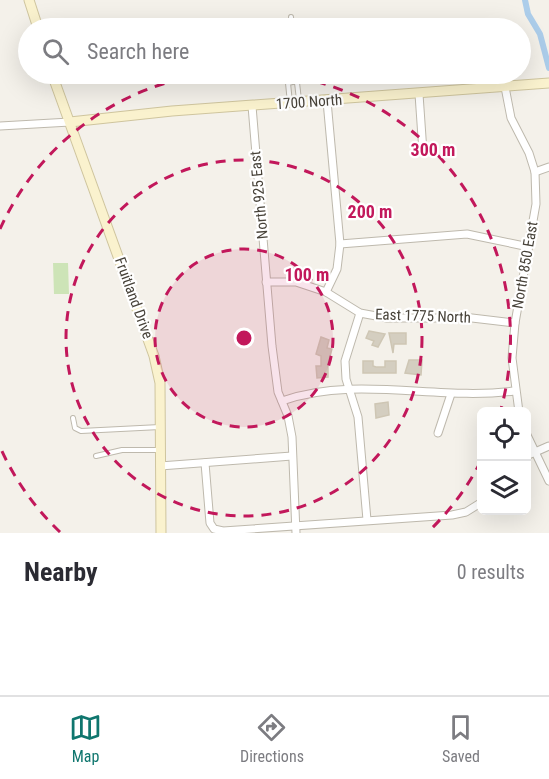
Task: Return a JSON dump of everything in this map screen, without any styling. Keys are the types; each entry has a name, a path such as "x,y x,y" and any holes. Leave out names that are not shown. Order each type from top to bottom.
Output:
{"street":[{"path":"29,0 35,18"},
{"name":"1700 North","path":"70,122 549,83"},
{"name":"Fruitland Drive","path":"56,84 154,356 160,383 161,533"},
{"name":"North 850 East","path":"505,87 511,118 529,153 535,172 537,204 515,323 512,358 514,391 518,407"},
{"path":"419,94 423,152"},
{"path":"326,292 337,269 340,244 327,101"},
{"name":"North 925 East","path":"252,106 266,282 278,392 288,416 296,529"},
{"path":"0,126 70,122"},
{"path":"535,172 549,167"},
{"path":"340,244 466,234 529,247"},
{"name":"East 1775 North","path":"266,282 296,282 326,292 360,312 387,318 472,318 515,323"},
{"path":"360,312 345,361 358,417 367,520"},
{"path":"282,401 315,393 350,390 483,395 514,391"},
{"path":"438,433 451,394"},
{"path":"531,442 549,481"},
{"path":"531,454 549,446"},
{"path":"160,466 292,456"},
{"path":"205,462 210,523 214,529 223,531 296,529 367,520 452,515 466,512 477,505"}],"lane":[{"path":"288,84 294,103"},
{"path":"294,103 297,84"},
{"path":"73,418 75,428 81,431 160,427"},
{"path":"96,456 122,450 160,450"}],"green space":[{"path":"53,263 68,263 69,294 54,294"}],"building":[{"path":"369,331 385,334 378,347 372,345 374,341 366,338"},
{"path":"389,333 406,333 406,344 394,344 393,353"},
{"path":"321,337 329,340 327,348 332,349 328,363 328,377 317,378 316,366 321,366 321,356 316,354"},
{"path":"409,360 422,360 421,375 405,373"},
{"path":"363,361 373,361 373,366 385,367 385,361 396,361 396,373 363,373"},
{"path":"388,402 389,415 376,418 375,404"}],"waterway":[{"path":"525,0 530,18"},
{"path":"531,19 540,34 549,68"}]}
